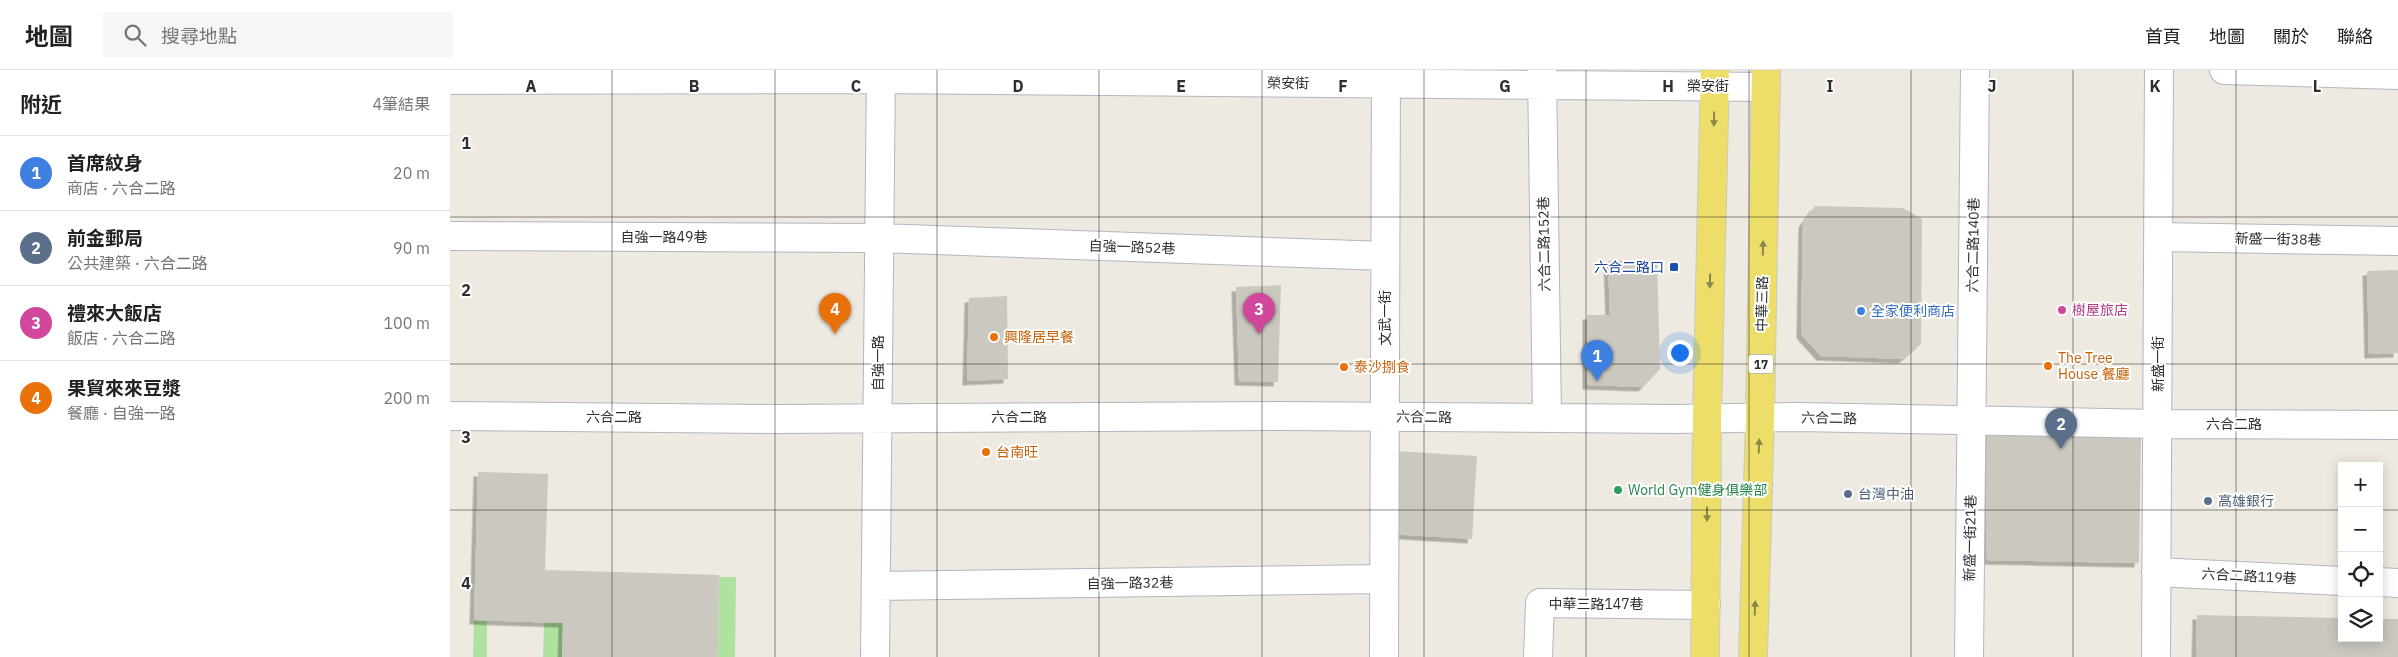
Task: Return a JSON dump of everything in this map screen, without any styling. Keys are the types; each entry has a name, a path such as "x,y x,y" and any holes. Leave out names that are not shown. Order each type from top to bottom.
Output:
{"main road":[{"path":"1705,657 1707,419 1715,78"},
{"name":"中華三路","path":"1753,657 1760,417 1766,78"}],"street":[{"name":"六合二路140巷","path":"1971,419 1975,70"},
{"name":"新盛一街","path":"2156,657 2159,70"},
{"path":"2224,70 2398,75"},
{"name":"榮安街","path":"450,80 880,74 1766,78"},
{"name":"自強一路","path":"875,657 880,74"},
{"name":"文武一街","path":"1384,657 1386,77"},
{"name":"六合二路152巷","path":"1542,78 1547,418"},
{"name":"自強一路49巷","path":"450,236 879,238"},
{"name":"新盛一街38巷","path":"2159,237 2398,241"},
{"name":"自強一路52巷","path":"879,238 1385,256"},
{"name":"六合二路","path":"450,416 776,419 877,417 1385,417 1707,419 1760,417 1971,419 2157,424 2398,425"},
{"name":"新盛一街21巷","path":"1969,657 1971,419"},
{"name":"六合二路119巷","path":"2156,572 2338,581"},
{"name":"自強一路32巷","path":"876,586 1384,579"},
{"path":"2383,582 2398,583"},
{"name":"中華三路147巷","path":"1538,657 1540,603 1706,605"}],"green space":[{"path":"719,577 736,577 735,657 718,657"},
{"path":"474,620 487,621 487,657 473,657"},
{"path":"544,622 563,623 562,657 543,657"}],"building":[{"path":"1815,206 1903,208 1922,219 1921,344 1903,359 1821,356 1801,334 1803,223"},
{"path":"1657,260 1660,369 1643,387 1587,385 1587,315 1610,315 1608,261"},
{"path":"2398,270 2398,353 2369,354 2367,271"},
{"path":"1281,285 1278,382 1239,381 1236,287"},
{"path":"1007,296 1008,379 967,381 969,298"},
{"path":"1987,431 2141,433 2139,563 1986,560"},
{"path":"1394,451 1477,456 1472,539 1389,534"},
{"path":"478,472 548,474 545,570 719,575 718,657 562,657 563,623 474,620"},
{"path":"2197,615 2338,618 2338,642 2383,642 2383,619 2398,619 2398,657 2196,657"}],"place":[{"name":"六合二路口","path":"1674,267"},
{"name":"樹屋旅店","path":"2062,310"},
{"name":"全家便利商店","path":"1861,311"},
{"name":"果貿來來豆漿","path":"835,334"},
{"name":"禮來大飯店","path":"1259,334"},
{"name":"興隆居早餐","path":"994,337"},
{"name":"The Tree House 餐廳","path":"2048,366"},
{"name":"泰沙捌食","path":"1344,367"},
{"name":"首席紋身","path":"1597,381"},
{"name":"前金郵局","path":"2061,449"},
{"name":"台南旺","path":"986,452"},
{"name":"World Gym健身俱樂部","path":"1618,490"},
{"name":"台灣中油","path":"1848,494"},
{"name":"高雄銀行","path":"2208,501"}]}
